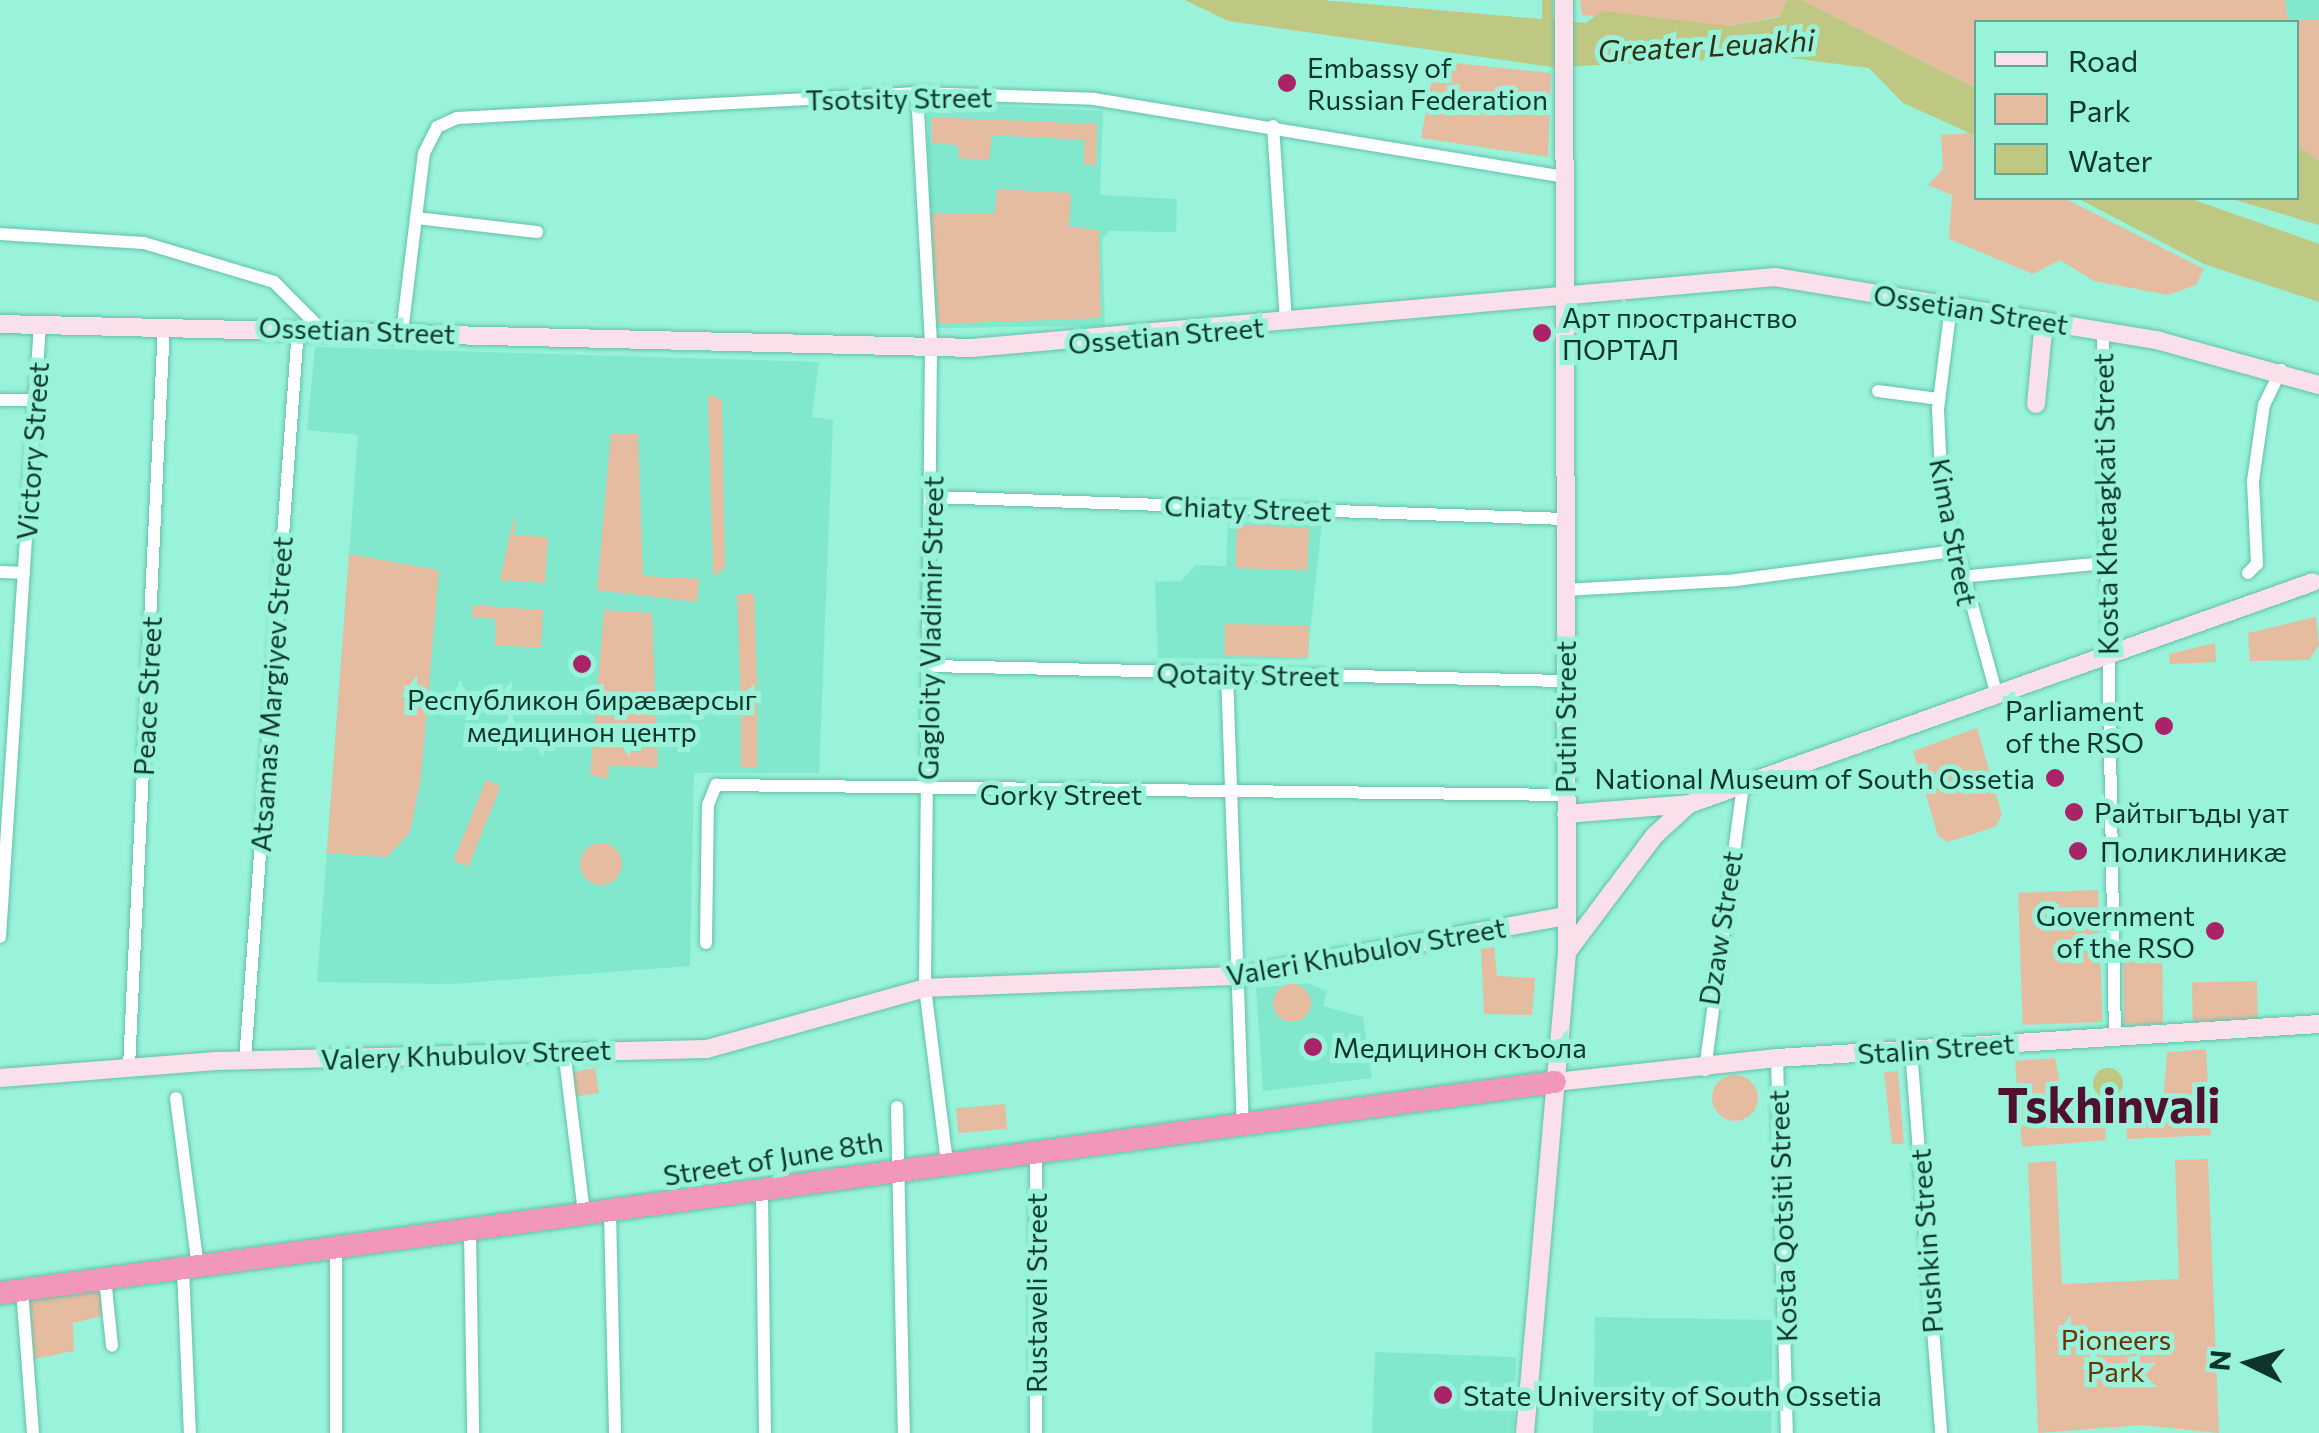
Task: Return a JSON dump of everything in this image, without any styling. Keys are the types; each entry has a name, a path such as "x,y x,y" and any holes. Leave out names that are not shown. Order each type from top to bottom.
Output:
{"highway":[{"name":"Street of June 8th","path":"11,1292 1036,1153 1243,1121 1554,1082"}],"street":[{"name":"Putin Street","path":"1525,1433 1567,952 1564,0"},
{"name":"Tsotsity Street","path":"402,332 430,137 457,118 916,92 1094,99 1566,177"},
{"name":"Gagloity Vladimir Street","path":"916,92 932,347 932,666 925,988 946,1163"},
{"path":"1273,126 1286,323"},
{"path":"416,218 537,232"},
{"path":"0,234 144,243 274,282 322,329"},
{"name":"Ossetian Street","path":"0,324 298,328 932,347 1106,343 1565,292 1775,277 2104,331 2280,370 2319,385"},
{"name":"Kima Street","path":"1951,306 1939,399 1937,457 1954,551 1996,695"},
{"path":"2036,404 2044,322"},
{"name":"Victory Street","path":"0,937 40,323"},
{"name":"Peace Street","path":"130,1068 164,325"},
{"name":"Atsamas Margiyev Street","path":"246,1061 298,328"},
{"name":"Kosta Khetagkati Street","path":"2104,331 2103,563 2115,1037"},
{"path":"2248,573 2257,564 2253,481 2264,405 2280,370"},
{"path":"1878,391 1939,399"},
{"path":"0,400 36,400"},
{"name":"Chiaty Street","path":"932,496 1565,519"},
{"path":"1565,590 1736,580 1954,551"},
{"path":"1961,577 2103,563"},
{"path":"0,572 24,573"},
{"path":"1566,804 1689,804 2106,653 2317,582"},
{"name":"Qotaity Street","path":"932,666 1565,681"},
{"path":"1227,673 1243,1121"},
{"name":"Gorky Street","path":"706,942 708,805 716,785 928,794 1566,804"},
{"name":"Dzaw Street","path":"1705,1070 1743,787"},
{"path":"1567,952 1654,836 1689,804"},
{"name":"Valeri Khubulov Street","path":"925,988 1239,976 1566,916"},
{"name":"Valery Khubulov Street","path":"0,1078 246,1061 736,1044 925,988"},
{"name":"Stalin Street","path":"1554,1082 1705,1070 1777,1058 2319,1024"},
{"path":"564,1050 584,1214"},
{"name":"Pushkin Street","path":"1911,1050 1940,1433"},
{"name":"Kosta Qotsiti Street","path":"1777,1058 1788,1433"},
{"path":"176,1098 191,1268 190,1433"},
{"path":"897,1108 904,1168 904,1433"},
{"name":"Rustaveli Street","path":"1036,1153 1036,1433"},
{"path":"762,1191 765,1433"},
{"path":"610,1212 615,1433"},
{"path":"470,1230 473,1433"},
{"path":"336,1247 336,1433"},
{"path":"105,1278 112,1346"},
{"path":"11,1292 33,1433"}],"shaded area":[{"path":"2285,0 2319,0 2319,19 2288,20"},
{"path":"927,103 1103,111 1100,195 1177,199 1176,232 1109,231 1102,239 1105,326 933,328"},
{"name":"Республикон бирæвæрсыг медицинон центр","path":"315,347 819,362 812,417 833,420 819,773 694,773 690,966 452,984 317,982 358,435 307,430"},
{"path":"1228,521 1322,524 1307,660 1158,658 1155,582 1181,581 1196,565 1226,566"},
{"name":"Медицинон скъола","path":"1307,983 1327,991 1323,1006 1363,1017 1372,1078 1263,1091 1256,988"},
{"path":"1595,1317 1773,1320 1771,1433 1593,1433"},
{"name":"State University of South Ossetia","path":"1375,1352 1516,1357 1513,1433 1372,1433"}],"green space":[{"path":"1580,0 1787,0 1779,16 1730,26 1582,15"},
{"path":"1801,0 2285,0 2288,20 1974,20 1974,87"},
{"path":"2319,19 2319,161 2299,146 2299,20"},
{"path":"1435,61 1551,73 1548,157 1421,138"},
{"path":"931,117 1097,124 1096,165 1084,164 1084,140 992,135 989,160 959,158 958,145 932,143"},
{"path":"1973,133 1974,200 2068,200 2204,269 2196,285 2168,295 2094,281 2060,260 2033,274 1949,239 1952,195 1928,185 1943,169 1941,135"},
{"path":"997,189 1071,193 1069,227 1099,230 1101,318 938,324 931,214 995,213"},
{"path":"708,394 722,400 725,568 713,577"},
{"path":"611,434 638,434 643,576 699,579 697,602 597,590"},
{"path":"515,512 514,535 548,537 545,583 500,580"},
{"path":"1237,525 1309,528 1307,570 1235,568"},
{"path":"349,554 439,570 421,778 410,832 387,857 327,853"},
{"path":"754,594 757,690 740,691 737,595"},
{"path":"473,605 543,610 541,648 495,645 496,619 472,617"},
{"path":"604,610 652,613 658,767 610,766 607,779 590,775"},
{"path":"2316,617 2319,645 2309,660 2250,661 2248,633"},
{"path":"1225,624 1309,625 1308,657 1224,656"},
{"path":"2215,643 2216,662 2170,664 2169,654"},
{"path":"741,696 757,696 757,768 741,768"},
{"path":"1977,728 2002,815 1995,827 1948,842 1938,836 1913,751"},
{"path":"486,780 501,786 468,867 453,861"},
{"path":"601,843 616,849 622,864 616,879 601,885 586,879 580,864 586,849"},
{"path":"2098,890 2103,1022 2023,1025 2018,893"},
{"path":"1494,947 1497,976 1535,978 1532,1015 1484,1014 1481,949"},
{"path":"2162,955 2163,1024 2124,1025 2123,956"},
{"path":"2257,981 2258,1020 2193,1021 2192,982"},
{"path":"1292,984 1305,990 1311,1003 1305,1016 1292,1022 1279,1016 1273,1003 1279,990"},
{"path":"2206,1049 2211,1135 2127,1139 2126,1119 2164,1093 2167,1052"},
{"path":"2055,1058 2063,1100 2104,1120 2106,1140 2022,1147 2015,1061"},
{"path":"595,1068 599,1093 572,1097 572,1072"},
{"path":"1898,1071 1904,1144 1892,1144 1884,1072"},
{"path":"1735,1075 1751,1082 1758,1098 1751,1114 1735,1121 1719,1114 1712,1098 1719,1082"},
{"path":"1005,1104 1007,1129 958,1133 956,1108"},
{"name":"Pioneers Park","path":"2208,1159 2219,1433 2142,1425 2038,1433 2028,1163 2056,1161 2062,1284 2179,1279 2175,1160"},
{"path":"102,1285 101,1316 73,1323 74,1351 34,1359 29,1294"}],"water":[{"name":"Greater Leuakhi","path":"1185,0 1322,0 1586,23 1601,11 1730,26 1779,17 1787,0 1801,0 1974,87 1974,135 1903,103 1869,68 1783,57 1552,67 1228,21"},
{"path":"2299,146 2319,161 2319,225 2236,200 2299,200"},
{"path":"2081,200 2195,200 2319,244 2319,302 2204,264"},
{"path":"2108,1068 2118,1073 2123,1083 2118,1093 2108,1098 2098,1093 2093,1083 2098,1073"}],"waterway":[{"path":"1547,0 1547,26"}],"place":[{"name":"Embassy of Russian Federation","path":"1287,83"},
{"name":"Арт пространство ПОРТАЛ","path":"1542,333"},
{"name":"Республикон бирæвæрсыг медицинон центр","path":"582,664"},
{"name":"Parliament of the RSO","path":"2164,726"},
{"name":"National Museum of South Ossetia","path":"2055,778"},
{"name":"Райтыгъды уат","path":"2074,812"},
{"name":"Поликлиникæ","path":"2078,851"},
{"name":"Government of the RSO","path":"2215,931"},
{"name":"Медицинон скъола","path":"1313,1047"},
{"name":"State University of South Ossetia","path":"1443,1395"}],"district":[{"name":"Tskhinvali","path":"2109,1104"}]}
